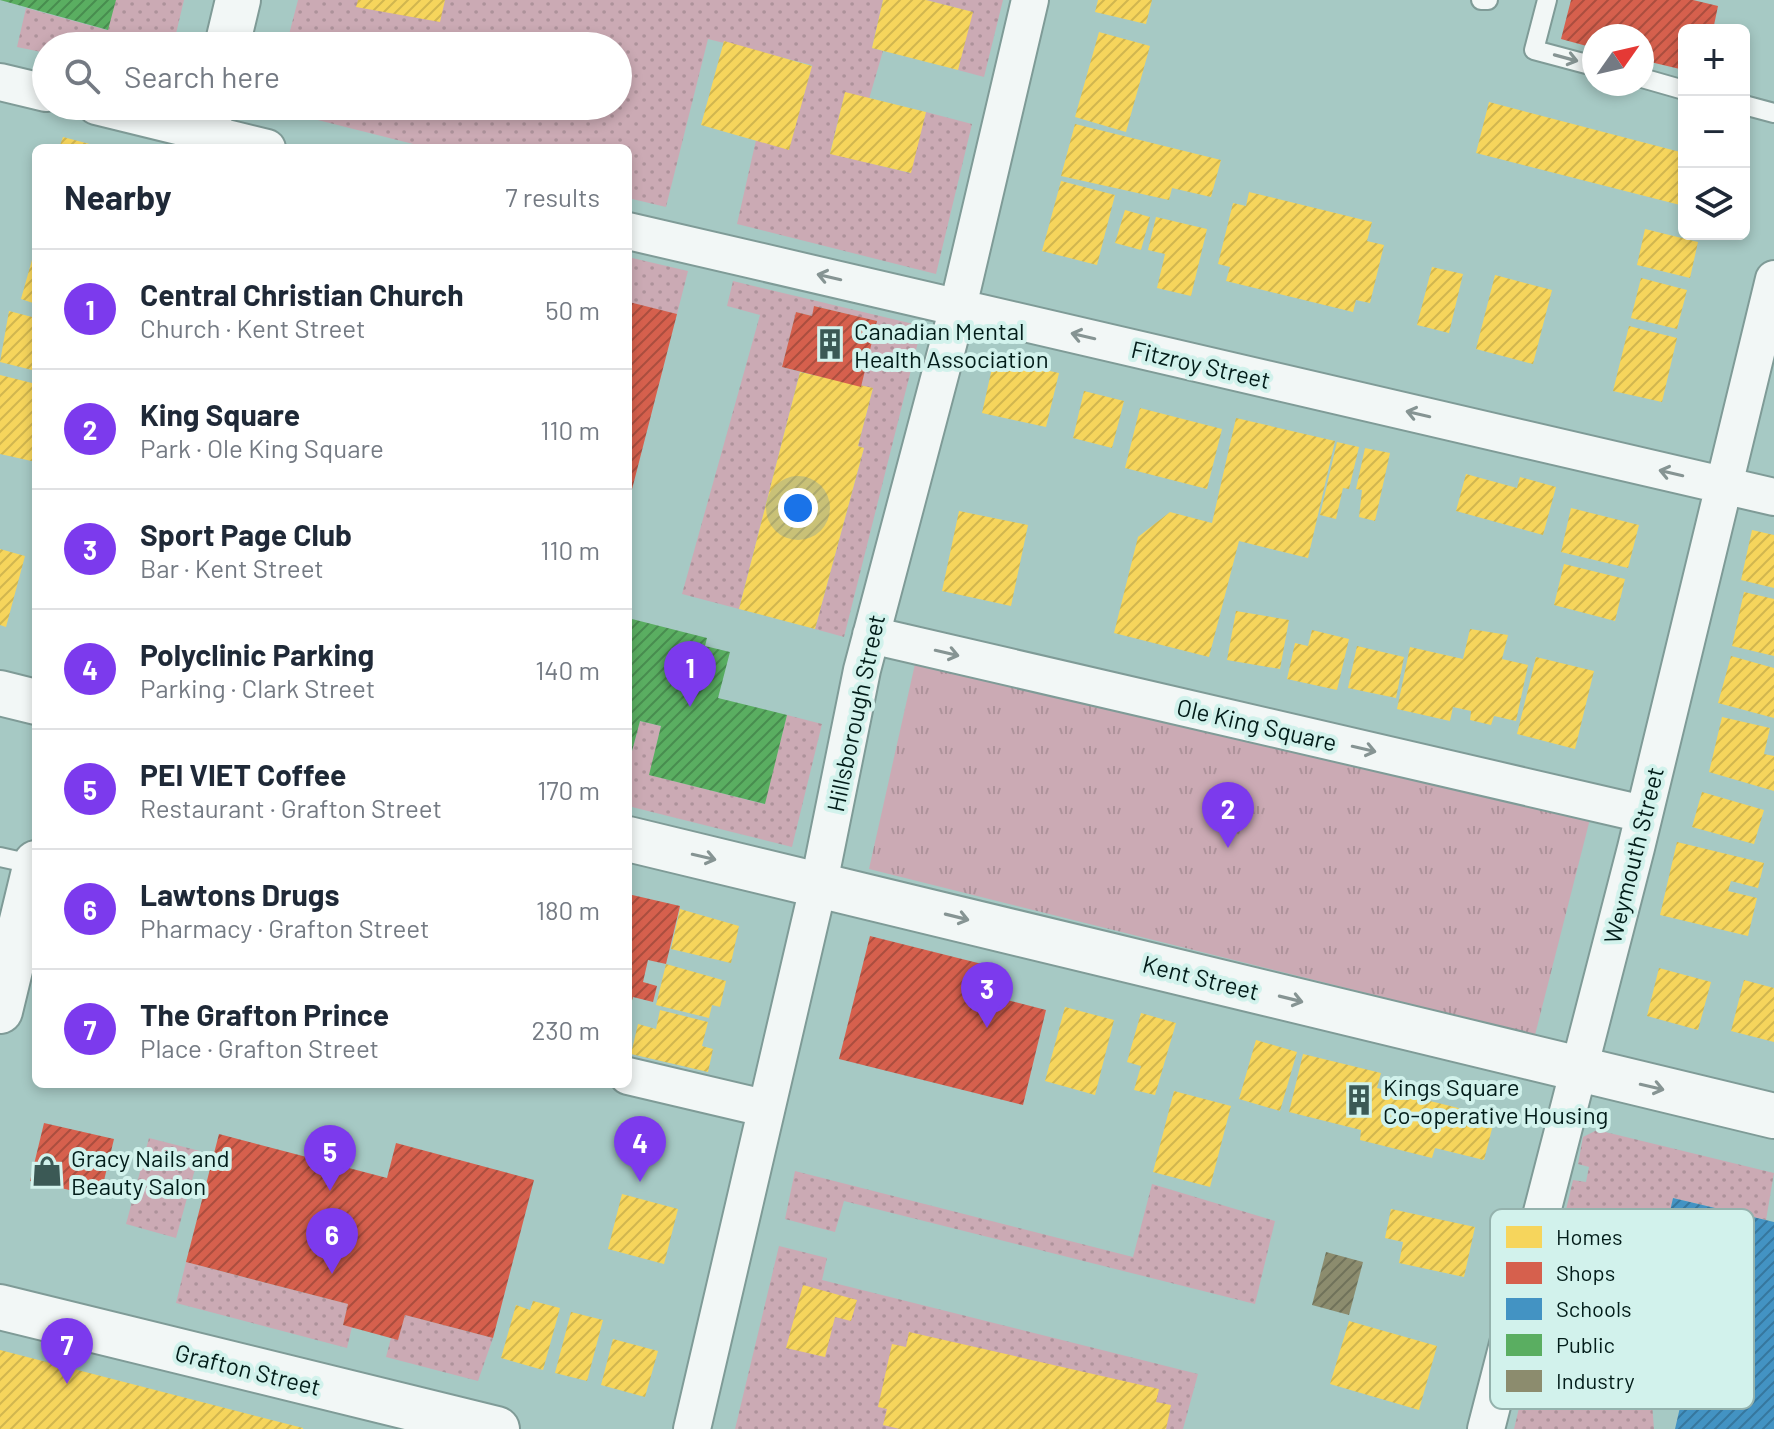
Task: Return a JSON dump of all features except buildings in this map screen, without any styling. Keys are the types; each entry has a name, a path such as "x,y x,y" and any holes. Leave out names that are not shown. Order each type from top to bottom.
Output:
{"street":[{"path":"230,32 238,0"},
{"name":"Hillsborough Street","path":"692,1429 764,1108 819,883 871,635 958,307 1030,0"},
{"path":"0,82 32,90"},
{"path":"163,120 254,144"},
{"name":"Fitzroy Street","path":"632,232 1774,497"},
{"name":"Weymouth Street","path":"1544,1209 1774,279"},
{"name":"Ole King Square","path":"871,635 1643,814"},
{"path":"0,693 32,701"},
{"name":"Kent Street","path":"632,840 1774,1116"},
{"path":"0,1011 28,933 32,898"},
{"path":"632,1077 764,1108"},
{"name":"Grafton Street","path":"0,1307 375,1415 497,1429"},
{"name":"Weymouth Street","path":"1486,1429 1491,1409"}],"lane":[{"path":"1481,0 1488,0"},
{"path":"1547,0 1534,50 1582,63"},
{"path":"1654,81 1678,88"},
{"path":"1750,107 1774,113"},
{"path":"0,857 32,863"}],"green space":[{"path":"115,0 184,0 176,32 32,32 32,50 17,47 26,8 107,30"},
{"path":"298,0 883,0 872,48 883,51 869,99 845,93 830,153 910,173 926,112 972,124 936,274 737,224 756,140 789,149 812,65 708,39 666,207 632,199 632,144 413,144 318,120 632,120 632,32 290,32"},
{"path":"926,0 1003,0 984,77 958,70 972,12"},
{"path":"632,258 688,271 677,314 632,304"},
{"path":"733,281 922,326 844,637 815,629 864,448 858,446 873,388 861,387 876,321 815,306 812,316 796,312 782,367 800,372 739,609 682,594 760,315 727,306"},
{"path":"915,664 1590,819 1535,1035 869,869"},
{"path":"787,715 822,724 792,847 632,807 632,751 640,721 661,726 650,775 764,804"},
{"path":"1597,1130 1774,1173 1766,1220 1754,1217 1754,1209 1720,1209 1673,1198 1671,1209 1566,1209 1573,1180 1586,1182 1589,1167 1578,1164 1583,1137"},
{"path":"149,1138 200,1151 176,1238 126,1224"},
{"path":"795,1171 1133,1257 1152,1184 1275,1221 1255,1304 844,1201 835,1232 785,1219"},
{"path":"779,1246 827,1258 822,1280 1198,1374 1183,1429 735,1429"},
{"path":"186,1262 348,1304 343,1325 352,1327 347,1348 176,1303"},
{"path":"405,1315 493,1338 478,1381 386,1357 391,1338 398,1339"},
{"path":"1519,1409 1652,1409 1654,1429 1514,1429"}],"place":[{"name":"Canadian Mental Health Association","path":"830,344"},
{"name":"Central Christian Church","path":"690,707"},
{"name":"King Square","path":"1228,848"},
{"name":"Sport Page Club","path":"987,1028"},
{"name":"Kings Square Co-operative Housing","path":"1359,1100"},
{"name":"Gracy Nails and Beauty Salon","path":"47,1171"},
{"name":"Polyclinic Parking","path":"640,1182"},
{"name":"PEI VIET Coffee","path":"330,1191"},
{"name":"Lawtons Drugs","path":"332,1274"},
{"name":"The Grafton Prince","path":"67,1384"}]}
